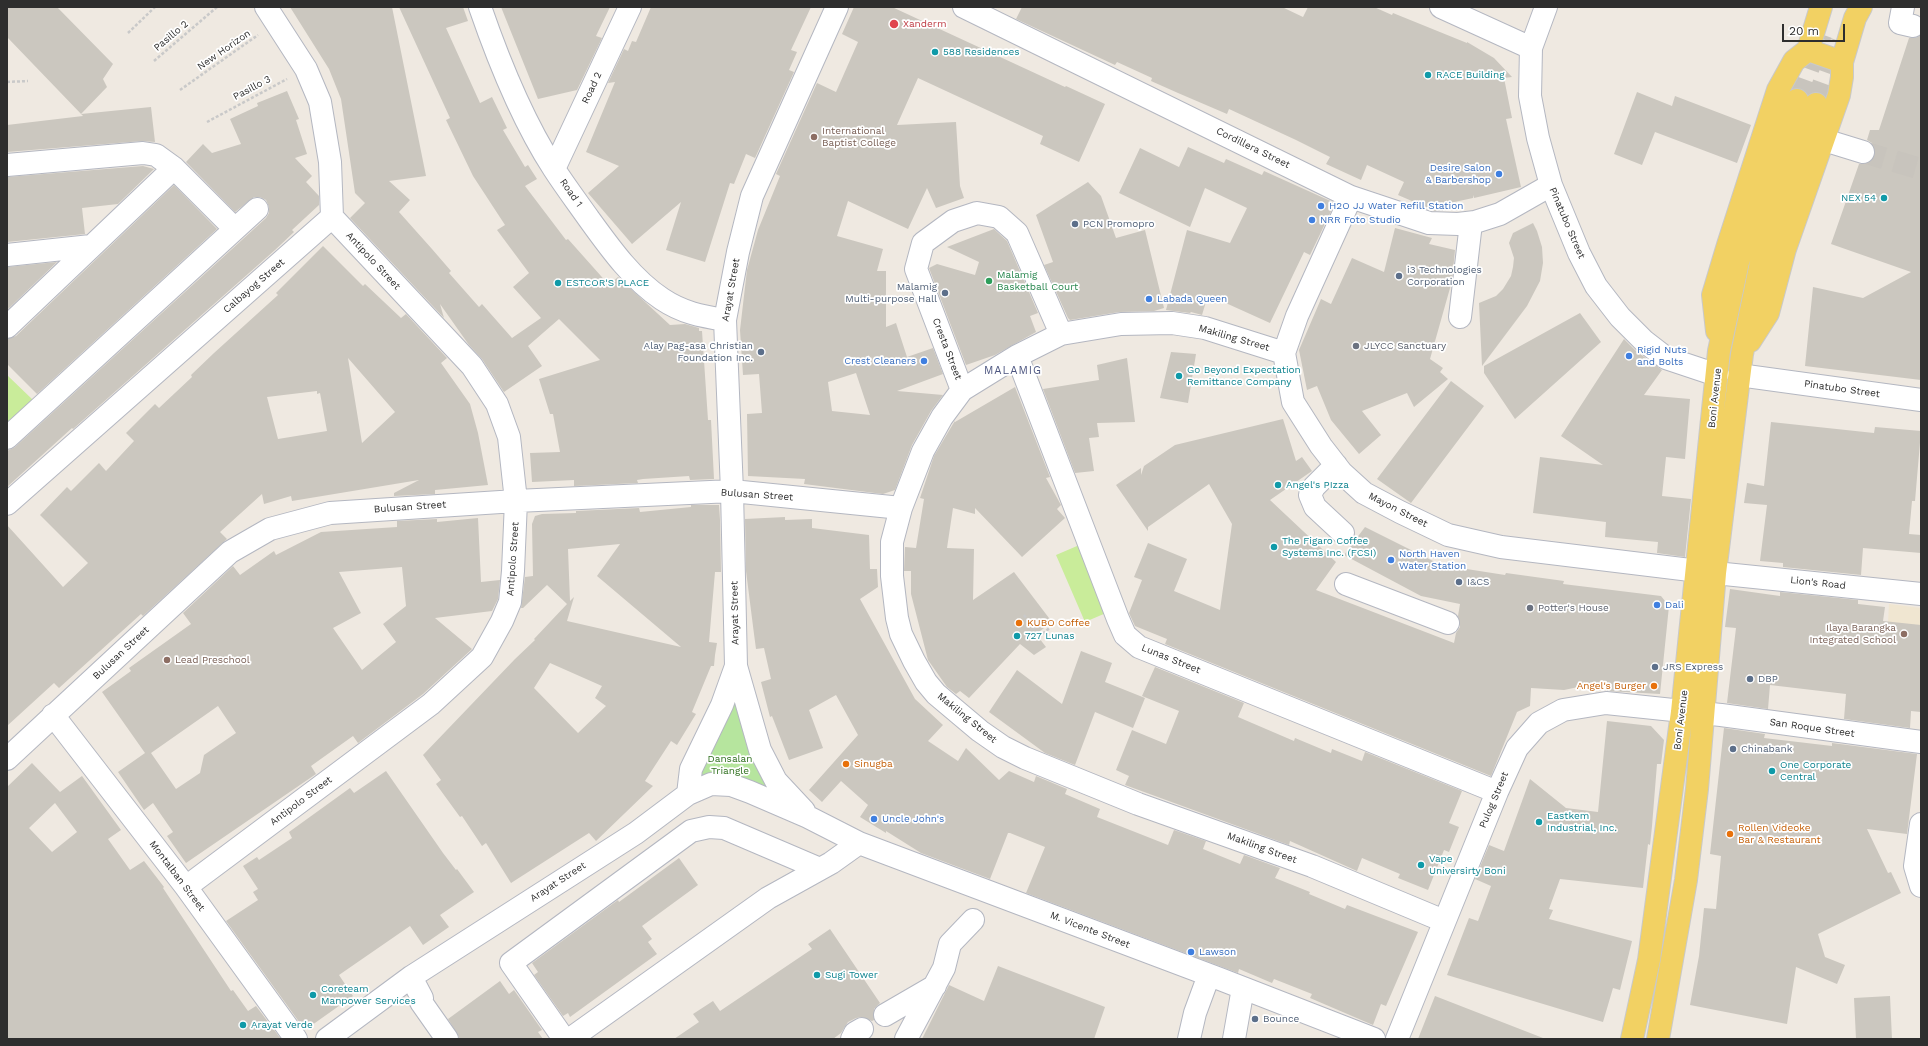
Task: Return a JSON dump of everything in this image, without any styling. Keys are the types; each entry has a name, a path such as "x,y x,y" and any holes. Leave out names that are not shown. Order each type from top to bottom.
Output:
{"main road":[{"path":"1821,7 1808,50 1842,62"},
{"name":"Boni Avenue","path":"1741,364 1768,313 1785,249 1839,95 1842,77 1842,62 1855,18 1861,7"},
{"name":"Boni Avenue","path":"1658,1039 1686,880 1693,712 1706,572 1718,375 1719,350 1713,295 1778,90 1794,62 1808,50"},
{"name":"Boni Avenue","path":"1706,572 1741,364 1762,258 1807,102 1738,262 1719,350"},
{"name":"Boni Avenue","path":"1632,1039 1649,960 1693,712"}],"street":[{"name":"Road 1","path":"480,7 494,48 517,101 554,169 605,241 633,274 662,299 689,314 725,320"},
{"name":"Road 2","path":"554,169 630,7"},
{"name":"Arayat Street","path":"328,1039 411,977 636,833 688,794 691,769 722,705 736,666 732,491 725,320 738,252 752,196 837,7"},
{"name":"Cordillera Street","path":"964,7 1351,197 1429,223 1471,223 1500,214 1551,185"},
{"path":"1441,7 1531,48"},
{"name":"Pinatubo Street","path":"1546,7 1531,48 1530,96 1538,138 1551,185 1586,266 1596,286 1620,317 1644,341 1666,358 1718,375"},
{"path":"1903,7 1900,22 1912,26"},
{"path":"271,14 306,69 320,102 330,162 332,217"},
{"path":"1824,140 1863,152"},
{"path":"7,165 143,153 156,155 174,168 235,229"},
{"path":"7,327 174,168"},
{"name":"Mayon Street","path":"1351,197 1297,316 1284,353 1293,402 1320,446 1342,473 1364,493 1448,535 1501,548 1706,572"},
{"path":"7,438 257,209"},
{"name":"Cresta Street","path":"962,390 916,269 923,243 953,222 976,213 1000,217 1017,233 1061,334"},
{"name":"Antipolo Street","path":"186,887 432,704 482,657 502,621 510,602 516,501 509,437 497,404 472,366 332,217"},
{"name":"Calbayog Street","path":"7,504 332,217"},
{"path":"1460,318 1471,223"},
{"path":"7,255 91,246"},
{"name":"Makiling Street","path":"1284,353 1205,328 1172,323 1121,324 1061,334 1017,356 962,390 942,417 923,451 901,508 892,542 892,576 897,618 902,634 914,661 926,682 944,702 980,731 1025,758 1138,804 1312,866 1444,921"},
{"name":"Lunas Street","path":"1017,356 1081,526 1118,619 1127,637 1139,647 1497,792"},
{"name":"Pinatubo Street","path":"1741,364 1921,400"},
{"path":"1336,465 1314,487 1310,495 1314,508 1342,533"},
{"name":"Bulusan Street","path":"7,759 230,552 270,529 330,513 516,501 732,491 901,508"},
{"name":"Lion's Road","path":"1706,572 1921,594"},
{"path":"1346,584 1448,622"},
{"name":"M. Vicente Street","path":"736,666 751,723 760,750 776,782 808,817"},
{"name":"Pulog Street","path":"1397,1039 1497,792 1517,748 1539,723 1563,710 1606,702 1693,712"},
{"name":"San Roque Street","path":"1693,712 1921,742"},
{"name":"Montalban Street","path":"53,715 186,887 296,1039"},
{"name":"M. Vicente Street","path":"688,794 711,784 731,785 808,817 859,843 1374,1039"},
{"path":"1921,824 1915,866 1921,886"},
{"path":"564,1039 511,963 690,831 708,827 724,828 820,869"},
{"path":"570,1039 768,898 820,869 859,843"},
{"path":"885,1015 939,977 964,952 973,920 987,891"},
{"path":"411,977 422,998 421,1002 447,1039"},
{"path":"906,1039 939,977"},
{"path":"1189,1039 1195,1013 1214,977"},
{"path":"1202,1039 1214,977"},
{"path":"1234,1039 1243,988"}],"path":[{"path":"128,32 155,7"},
{"name":"Pasillo 2","path":"154,61 217,7"},
{"name":"New Horizon","path":"180,90 271,14"},
{"name":"Pasillo 3","path":"207,122 306,69"},
{"path":"7,82 28,81"},
{"path":"1024,615 1040,636 1053,625"}],"shaded area":[{"name":"Ilaya Barangka Integrated School","path":"1889,604 1921,608 1921,667 1886,661"}],"green space":[{"path":"7,375 33,400 7,426"},
{"path":"1091,540 1120,607 1085,622 1056,555"},
{"name":"Dansalan Triangle","path":"735,692 781,804 688,788"}],"building":[{"path":"7,7 57,7 113,64 103,79 107,87 81,114 7,37"},
{"path":"290,7 392,7 426,176 389,181 410,200 399,212 451,271 449,273 479,307 482,304 512,338 541,318 513,287 529,273 497,230 505,225 473,176 446,120 450,118 399,7 463,7 468,21 446,28 480,103 492,97 507,128 503,130 525,167 528,165 537,179 525,186 566,240 568,239 609,285 618,277 670,325 685,324 699,328 699,331 702,331 708,420 711,420 714,479 690,480 689,476 643,479 637,480 638,483 574,486 574,480 532,482 530,453 560,452 553,414 550,414 539,379 600,360 559,319 528,346 542,366 504,392 482,359 469,345 440,304 444,318 350,218 365,203 355,193 341,99 329,69"},
{"path":"501,7 610,7 596,36 602,38 577,90 538,99"},
{"path":"651,7 811,7 791,50 797,52 789,70 794,72 755,158 746,154 734,184 730,183 705,262 666,250 681,202 632,244 588,193 619,166 586,152 615,82 608,83 624,49 628,51 632,41 636,42"},
{"path":"854,7 892,7 1105,104 1079,162 1040,144 1043,136 918,78 897,125 956,122 960,186 964,198 936,208 927,188 908,229 848,201 837,236 883,249 877,271 886,271 886,327 896,323 907,357 933,348 943,374 897,391 943,395 931,411 912,445 895,490 883,494 804,484 805,479 748,476 747,414 762,413 759,374 743,375 740,330 747,270 758,230 780,176 776,174 817,83 836,92 858,42 842,34","holes":["856,373 870,415 832,411 828,382"]},
{"path":"1022,7 1282,7 1303,17 1308,7 1374,7 1392,15 1393,13 1467,42 1494,58 1512,77 1504,78 1512,118 1506,119 1521,187 1474,198 1473,195 1473,198 1445,204 1443,211 1435,211 1398,195 1404,182 1367,165 1361,180 1326,164 1330,157 1296,140 1229,109 1227,114 1178,93 1151,81 1152,78 1117,62 1115,65 1016,19"},
{"path":"1921,35 1921,380 1805,366 1813,287 1863,298 1911,272 1831,244 1859,164 1866,164 1872,161 1875,156 1875,149 1872,143 1867,140 1870,130 1879,130 1909,38 1916,38"},
{"path":"287,91 299,119 296,120 307,154 295,158 312,176 306,182 319,196 319,205 292,230 294,232 275,250 7,487 7,451 15,447 266,218 269,213 269,207 266,200 260,197 254,197 235,212 186,162 203,144 212,153 241,144 230,119 258,106 257,103"},
{"path":"1637,92 1672,106 1675,96 1751,125 1737,163 1655,132 1642,165 1614,154"},
{"path":"151,107 155,142 142,141 7,152 7,125 83,116 81,114"},
{"path":"1188,147 1224,163 1226,159 1262,175 1264,171 1335,203 1310,255 1304,252 1270,323 1208,295 1202,315 1191,312 1166,310 1187,230 1230,243 1247,208 1205,188 1190,227 1119,193 1140,148 1179,167"},
{"path":"143,166 154,169 118,204 82,208 85,234 7,242 7,177"},
{"path":"1088,182 1101,196 1116,238 1145,230 1164,308 1154,311 1119,312 1070,320 1068,318 1044,265 1053,262 1036,215"},
{"path":"174,185 217,229 37,394 7,364 7,339 16,336"},
{"path":"1533,223 1542,247 1543,263 1540,281 1527,306 1482,366 1479,303 1496,296 1503,289 1511,276 1513,267 1514,258 1509,243 1513,233"},
{"path":"1395,228 1432,238 1429,244 1455,250 1452,281 1430,359 1443,368 1440,372 1448,379 1414,407 1407,393 1362,411 1381,435 1359,454 1331,420 1317,386 1307,390 1299,350 1321,299 1331,304 1352,258 1384,272"},
{"name":"Malamig Basketball Court","path":"994,229 1007,241 1038,313 1030,316 1036,332 995,355 966,365 929,268 937,264 975,275 979,262 947,247"},
{"path":"323,246 363,286 365,284 401,318 406,314 447,358 441,363 470,404 478,433 488,485 435,490 435,494 394,496 394,493 419,480 292,501 291,496 264,504 262,494 220,532 227,539 143,616 141,614 59,688 54,683 7,726 7,525 63,587 88,563 40,515 67,487 71,491 99,463 106,471 134,441 126,433 155,404 159,408 192,377 191,375 214,353 278,295 276,293","holes":["348,358 395,412 362,443","317,391 317,394 320,393 327,431 278,439 267,397"]},
{"path":"57,262 7,310 7,267"},
{"path":"1580,313 1601,342 1515,419 1484,373 1484,366"},
{"path":"1624,339 1636,351 1662,370 1644,395 1690,399 1685,459 1666,457 1662,496 1691,499 1685,557 1657,553 1658,542 1605,537 1606,522 1533,513 1540,457 1603,465 1561,436"},
{"name":"Go Beyond Expectation Remittance Company","path":"1171,352 1196,354 1188,403 1160,398"},
{"path":"1127,358 1135,422 1097,423 1099,437 1089,438 1094,471 1075,473 1043,389 1099,380 1097,365"},
{"path":"1451,381 1484,406 1411,503 1377,479"},
{"path":"1015,387 1050,477 1046,478 1061,505 1057,509 1065,518 1022,557 975,508 975,514 953,508 947,548 974,549 973,600 1014,572 1052,622 1036,634 1046,647 1034,655 1020,644 969,698 960,691 956,694 947,687 928,660 911,594 911,571 904,571 905,547 916,548 924,499 920,498 934,456 955,421"},
{"path":"1283,419 1296,461 1302,457 1312,471 1270,500 1336,562 1316,590 1454,643 1456,633 1460,627 1458,616 1460,604 1421,596 1344,555 1365,527 1441,565 1505,575 1506,573 1564,581 1563,584 1661,596 1669,606 1660,694 1607,691 1607,681 1564,690 1531,688 1530,706 1517,712 1491,776 1165,644 1167,639 1135,626 1129,613 1142,580 1134,577 1148,543 1187,559 1174,591 1220,610 1232,524 1209,484 1148,527 1148,531 1116,485 1141,468 1141,475 1144,466 1175,445"},
{"path":"1771,422 1874,433 1875,427 1921,431 1915,501 1912,501 1909,534 1921,535 1921,553 1863,548 1861,575 1783,567 1783,563 1760,561 1767,505 1744,503 1747,483 1764,486"},
{"path":"691,505 719,505 720,520 721,572 715,572 709,642 717,643 714,666 711,666 692,712 696,714 677,745 671,741 645,781 653,786 596,841 589,833 511,883 486,843 482,846 462,816 460,817 436,784 441,780 423,755 535,640 534,639 567,604 547,585 523,608 521,608 525,577 533,576 532,524 535,516 542,514 576,513 576,511 639,508 640,512 691,507","holes":["620,544 597,576 681,647 567,621 574,597 570,601 568,549","550,663 602,686 595,698 606,706 578,733 534,688"]},
{"path":"785,517 785,520 812,519 812,528 869,535 870,569 877,569 878,587 860,599 915,699 943,725 928,741 958,761 966,748 999,780 1009,771 1034,782 1036,776 1067,789 1065,794 1100,809 1097,817 1168,845 1174,830 1206,841 1203,849 1240,864 1244,855 1280,868 1275,878 1310,892 1309,894 1345,909 1347,905 1418,932 1386,1006 1381,1004 1373,1025 1310,998 1312,994 1274,979 1272,983 1239,969 1238,973 1026,893 1045,847 1008,833 990,879 921,853 860,817 868,805 841,781 822,802 809,790 858,735 836,695 809,710 823,748 789,760 772,716 770,717 761,682 771,679 764,648 756,649 754,634 746,571 745,519"},
{"path":"478,518 481,582 500,580 498,599 492,611 435,618 472,649 423,694 358,743 353,736 311,766 316,774 186,863 167,836 173,832 153,803 144,810 118,772 145,753 102,692 131,671 129,668 191,624 183,613 233,566 240,575 274,551 276,555 321,532 397,527 397,521 437,519 437,522","holes":["402,567 406,606 383,624 396,642 362,670 333,628 361,613 339,572","218,706 236,733 204,755 200,773 176,789 151,753"]},
{"path":"1730,589 1780,596 1780,592 1858,600 1858,604 1885,607 1883,621 1921,625 1921,712 1911,711 1910,728 1844,719 1846,694 1770,685 1768,709 1727,703 1736,628 1725,627"},
{"path":"1081,651 1112,663 1105,682 1145,698 1133,728 1095,712 1075,765 1045,753 989,712 1017,670 1062,704"},
{"path":"1155,667 1244,703 1238,717 1294,741 1295,738 1331,753 1332,749 1362,761 1365,752 1462,791 1449,823 1459,827 1449,852 1444,850 1428,890 1398,878 1400,874 1362,858 1357,871 1290,841 1289,845 1125,785 1129,776 1116,770 1132,730 1166,744 1179,711 1142,696"},
{"path":"1607,721 1651,726 1664,740 1661,764 1657,764 1650,845 1648,844 1643,888 1560,879 1549,909 1553,910 1549,919 1632,941 1620,990 1613,988 1603,1022 1447,975 1469,918 1478,921 1491,886 1475,879 1489,845 1504,851 1530,779 1566,808 1598,812"},
{"path":"1724,728 1765,734 1764,738 1832,746 1832,743 1917,754 1907,834 1867,829 1888,873 1891,872 1901,893 1818,934 1825,957 1845,965 1837,984 1796,967 1787,1024 1690,1005 1699,956 1704,908 1716,909 1721,856 1710,854"},
{"path":"32,763 60,792 82,776 121,830 108,839 130,870 144,861 164,887 163,888 231,991 233,990 248,1011 256,1006 281,1039 7,1039 7,787","holes":["55,803 77,832 52,852 29,828"]},
{"path":"386,771 443,853 474,892 440,915 449,927 423,945 410,926 339,975 353,996 305,1030 226,921 258,900 253,892 258,889 243,866 257,857 259,860 292,838 289,832 350,788 354,793"},
{"path":"679,858 698,885 642,926 652,939 648,942 657,954 570,1017 568,1013 563,1016 534,975 538,972 532,963 618,900 619,902"},
{"name":"Sugi Tower","path":"830,929 880,1003 874,1009 874,1020 872,1021 862,1017 856,1018 848,1022 841,1033 833,1039 674,1039 699,1022 693,1014 713,1001 720,1011 812,949 808,944"},
{"path":"998,966 1105,1007 1094,1039 922,1039 949,985 984,1001"},
{"path":"500,981 509,994 514,990 542,1030 538,1032 543,1039 460,1039 448,1019"},
{"path":"1435,996 1543,1038 1543,1039 1418,1039"},
{"path":"1890,996 1892,1039 1856,1039 1854,998"}],"tunnel":[{"path":"1797,100 1821,34"},
{"path":"1816,104 1839,41"},
{"path":"1863,152 1921,169"}],"place":[{"name":"Xanderm","path":"894,24"},
{"name":"588 Residences","path":"935,52"},
{"name":"RACE Building","path":"1428,75"},
{"name":"International Baptist College","path":"814,137"},
{"name":"Desire Salon & Barbershop","path":"1499,174"},
{"name":"NEX 54","path":"1884,198"},
{"name":"H2O JJ Water Refill Station","path":"1321,206"},
{"name":"NRR Foto Studio","path":"1312,220"},
{"name":"PCN Promopro","path":"1075,224"},
{"name":"i3 Technologies Corporation","path":"1399,276"},
{"name":"Malamig Basketball Court","path":"989,281"},
{"name":"ESTCOR'S PLACE","path":"558,283"},
{"name":"Malamig Multi-purpose Hall","path":"945,293"},
{"name":"Labada Queen","path":"1149,299"},
{"name":"JLYCC Sanctuary","path":"1356,346"},
{"name":"Alay Pag-asa Christian Foundation Inc.","path":"761,352"},
{"name":"Rigid Nuts and Bolts","path":"1629,356"},
{"name":"Crest Cleaners","path":"924,361"},
{"name":"Go Beyond Expectation Remittance Company","path":"1179,376"},
{"name":"Angel's PIzza","path":"1278,485"},
{"name":"The Figaro Coffee Systems Inc. (FCSI)","path":"1274,547"},
{"name":"North Haven Water Station","path":"1391,560"},
{"name":"I&CS","path":"1459,582"},
{"name":"Dali","path":"1657,605"},
{"name":"Potter's House","path":"1530,608"},
{"name":"KUBO Coffee","path":"1019,623"},
{"name":"Ilaya Barangka Integrated School","path":"1904,634"},
{"name":"727 Lunas","path":"1017,636"},
{"name":"Lead Preschool","path":"167,660"},
{"name":"JRS Express","path":"1655,667"},
{"name":"DBP","path":"1750,679"},
{"name":"Angel's Burger","path":"1654,686"},
{"name":"Chinabank","path":"1733,749"},
{"name":"Sinugba","path":"846,764"},
{"name":"One Corporate Central","path":"1772,771"},
{"name":"Uncle John's","path":"874,819"},
{"name":"Eastkem Industrial, Inc.","path":"1539,822"},
{"name":"Rollen Videoke Bar & Restaurant","path":"1730,834"},
{"name":"Vape Universirty Boni","path":"1421,865"},
{"name":"Lawson","path":"1191,952"},
{"name":"Sugi Tower","path":"817,975"},
{"name":"Coreteam Manpower Services","path":"313,995"},
{"name":"Bounce","path":"1255,1019"},
{"name":"Arayat Verde","path":"243,1025"}],"district":[{"name":"MALAMIG","path":"1013,371"}]}
